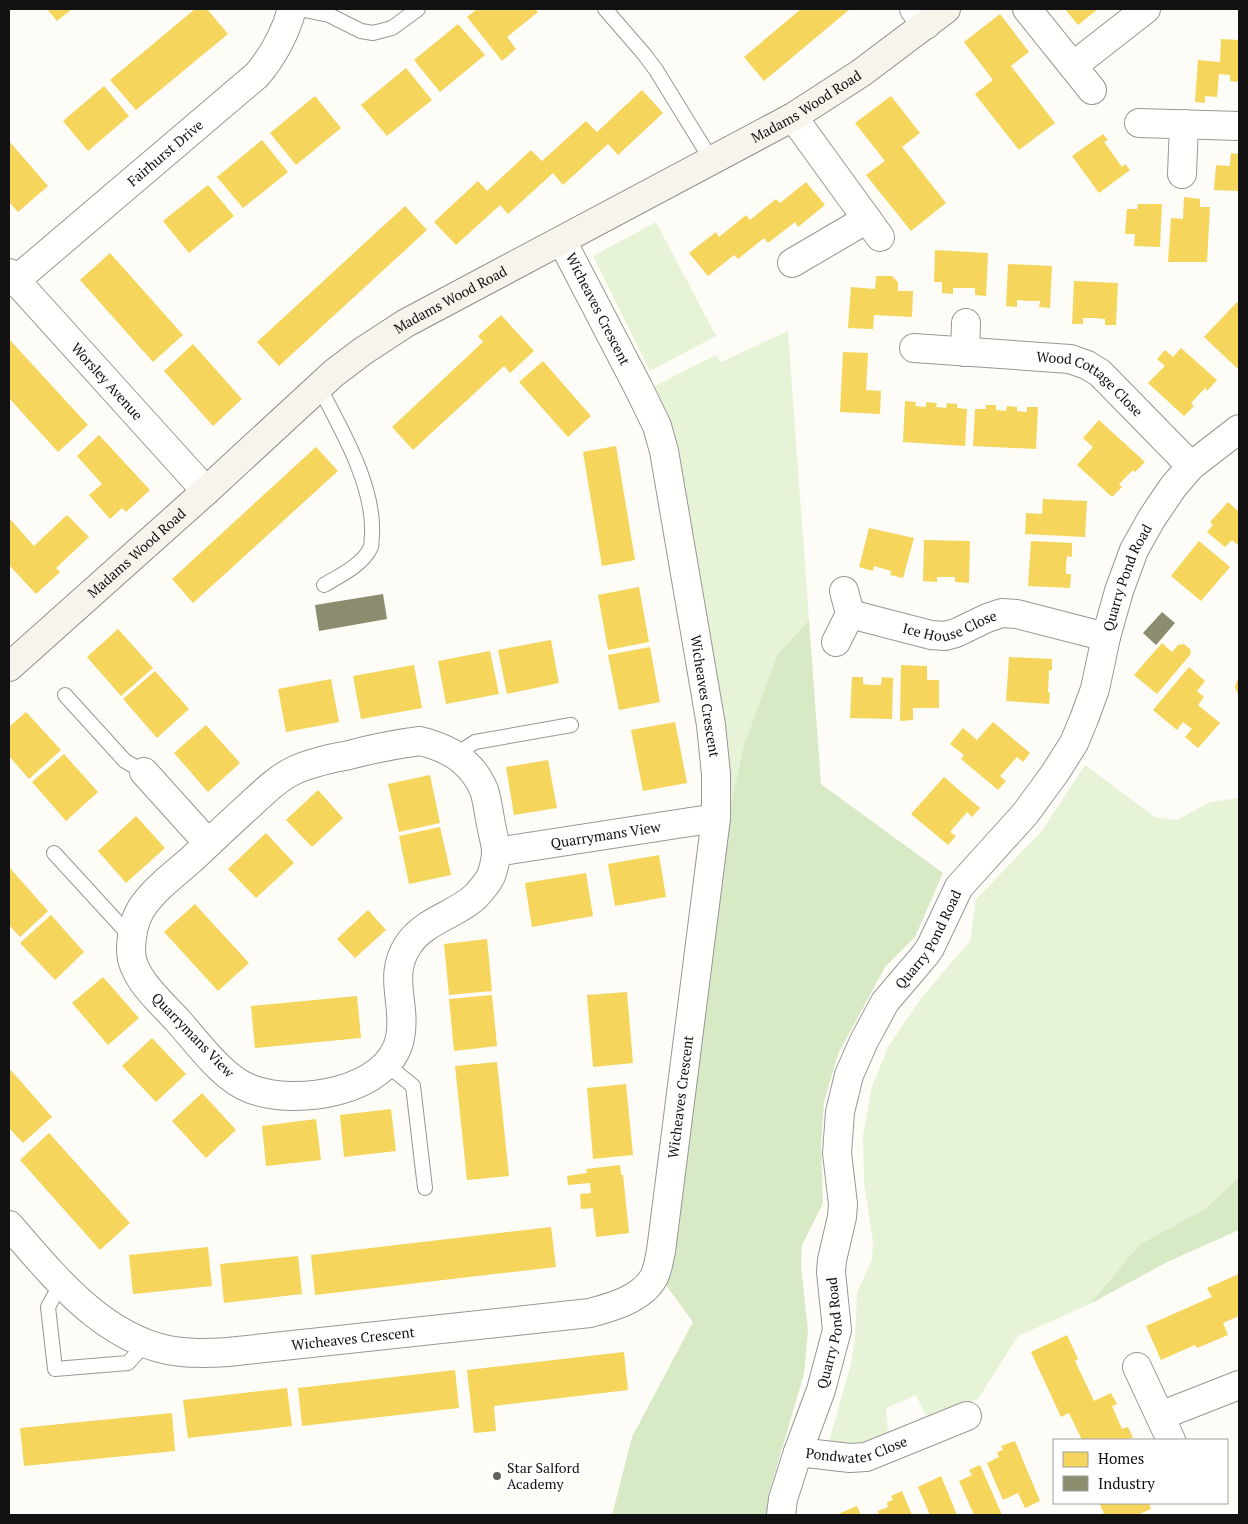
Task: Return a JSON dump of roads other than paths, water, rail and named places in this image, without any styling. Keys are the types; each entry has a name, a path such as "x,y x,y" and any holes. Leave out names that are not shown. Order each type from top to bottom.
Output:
{"street":[{"name":"Fairhurst Drive","path":"12,276 257,75 270,60 280,43 292,9"},
{"path":"1027,9 1092,90"},
{"path":"1073,66 1146,9"},
{"name":"Madams Wood Road","path":"11,661 206,491 319,387 362,351 406,323 793,118 861,73 929,14"},
{"path":"792,263 873,228 793,118"},
{"path":"1140,123 1239,126"},
{"path":"1182,174 1184,124"},
{"name":"Wicheaves Crescent","path":"9,1225 61,1283 100,1318 122,1332 146,1343 166,1350 191,1353 238,1351 590,1313 627,1300 641,1291 653,1279 661,1251 716,818 716,774 711,725 664,451 656,426 638,387 562,241"},
{"name":"Worsley Avenue","path":"12,276 206,491"},
{"path":"966,323 966,352"},
{"name":"Wood Cottage Close","path":"914,348 1070,359 1086,365 1100,374 1191,466"},
{"name":"Quarry Pond Road","path":"781,1515 783,1499 821,1390 837,1330 831,1272 842,1217 843,1204 837,1153 840,1112 849,1075 864,1041 885,1002 925,955 959,887 1025,814 1074,743 1095,689 1106,637 1134,550 1163,503 1191,466 1239,429"},
{"name":"Ice House Close","path":"836,642 847,602 931,635 945,636 956,633 1002,613 1017,614 1106,637"},
{"name":"Quarrymans View","path":"420,740 438,746 455,755 465,762 477,777 484,791 496,852 492,876 476,895 458,909 425,928 410,941 400,957 397,976 401,1019 400,1038 394,1054 386,1064 368,1079 326,1093 287,1096 264,1093 248,1088 230,1077 148,988 137,972 131,955 132,938 140,912 150,898 208,843 275,783 291,772 310,763 420,740"},
{"path":"144,772 208,843"},
{"name":"Quarrymans View","path":"496,852 716,818"},
{"path":"1137,1367 1171,1439"},
{"path":"1160,1416 1239,1385"},
{"name":"Pondwater Close","path":"798,1452 850,1458 866,1457 910,1426 967,1416"}],"lane":[{"path":"299,9 329,16 361,30 373,33 392,28 418,9"},
{"path":"605,9 656,70 712,162"},
{"path":"319,387 342,430 362,475 373,522 371,547 355,567 324,585"},
{"path":"65,695 125,761 144,772"},
{"path":"455,755 475,742 571,724"},
{"path":"54,853 132,938"},
{"path":"386,1064 413,1086 425,1188"},
{"path":"61,1283 48,1307 55,1369 128,1362 146,1343"}],"place":[{"name":"Star Salford Academy","path":"497,1476"}]}
